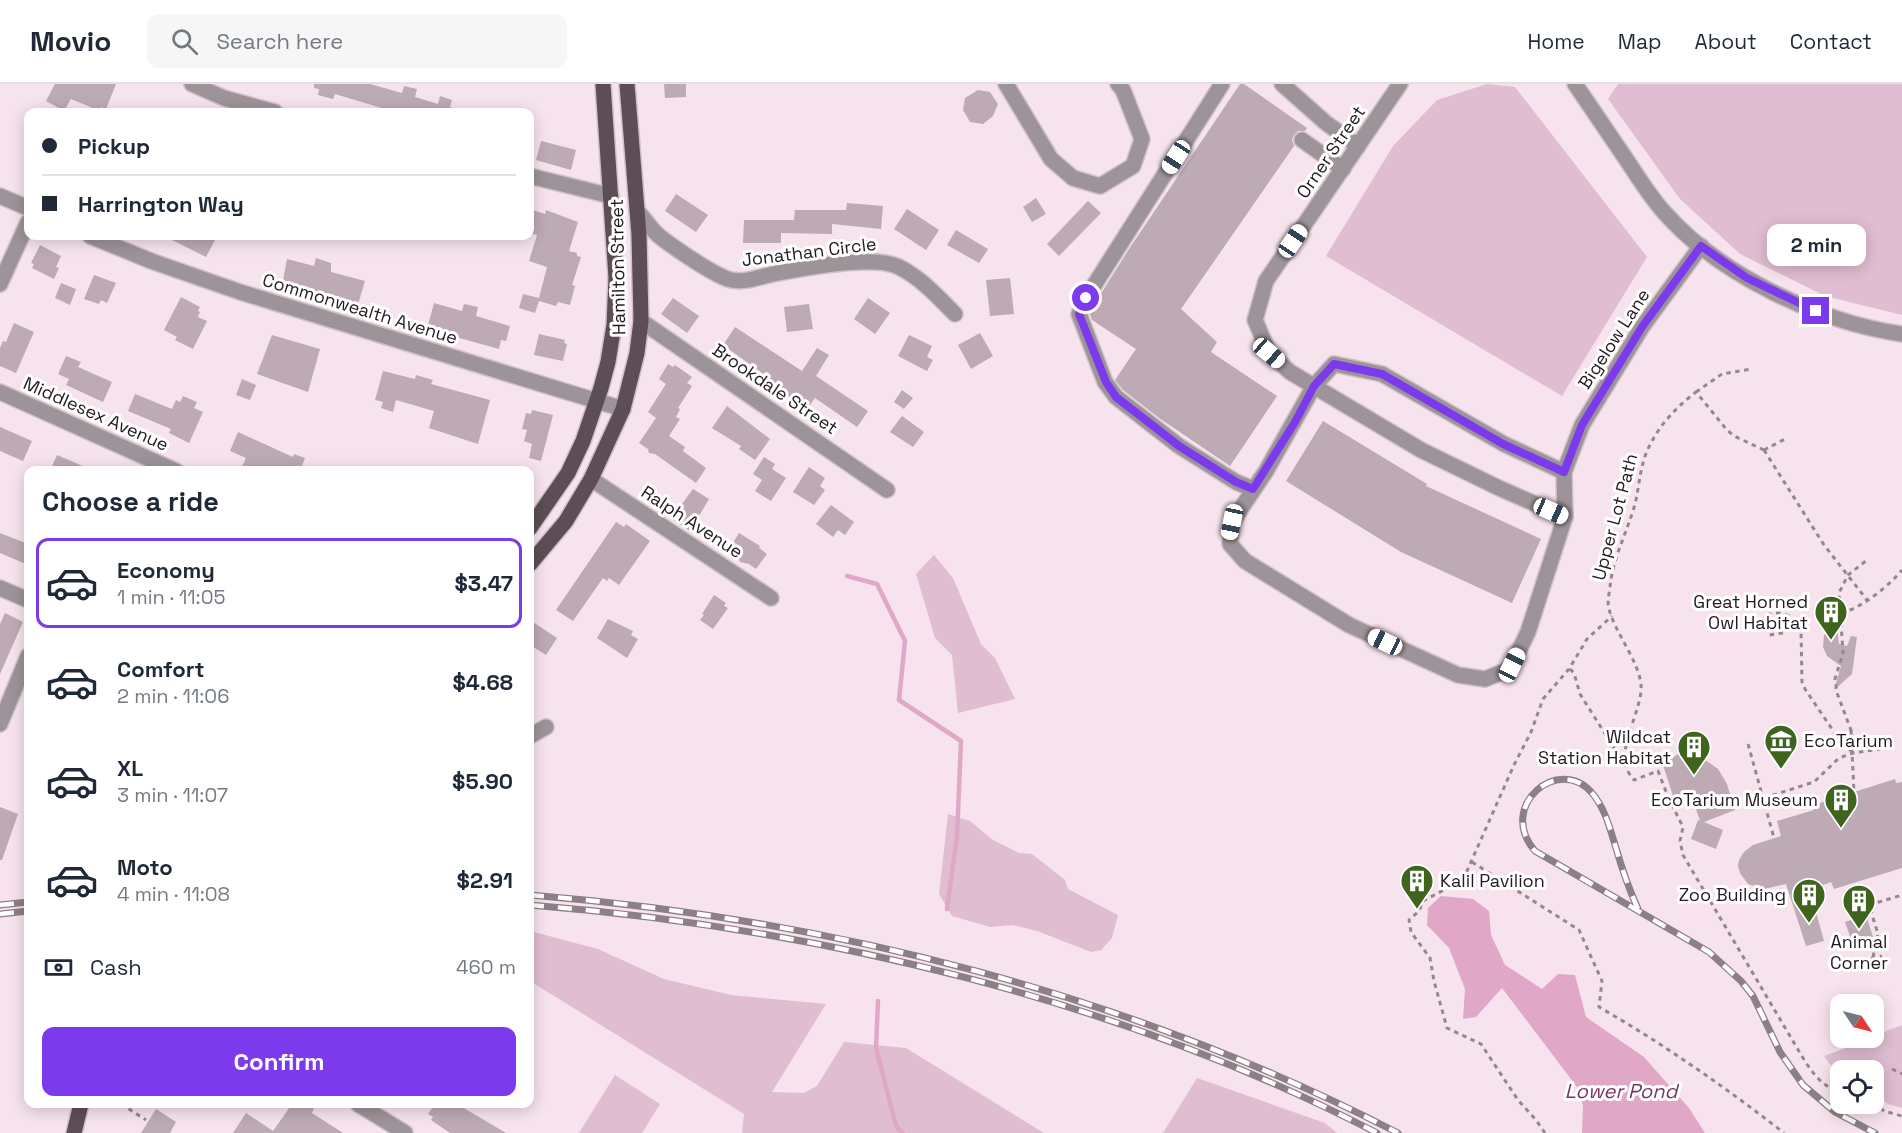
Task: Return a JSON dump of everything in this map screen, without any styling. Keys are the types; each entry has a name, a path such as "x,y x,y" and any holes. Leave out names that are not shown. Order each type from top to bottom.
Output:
{"main road":[{"name":"Hamilton Street","path":"534,522 568,473 583,441 608,362 614,325 616,278 603,84"},
{"name":"Hamilton Street","path":"534,559 566,521 591,479 623,409 637,353 641,321 638,212 627,84"},
{"path":"74,1133 80,1108"}],"street":[{"path":"192,84 224,98 260,108"},
{"path":"1006,84 1051,159 1073,178 1100,186 1133,166 1142,139 1123,90 1118,84"},
{"path":"1222,84 1086,298 1079,314 1106,382 1116,397 1179,446 1236,482 1253,489"},
{"path":"1282,84 1326,123 1358,146"},
{"name":"Orner Street","path":"1400,84 1266,281 1255,320 1269,353 1290,372 1421,450 1564,517"},
{"path":"1575,84 1656,203 1675,224 1701,246 1747,278 1801,305 1862,326 1902,334"},
{"path":"1302,140 1343,169"},
{"path":"534,177 611,196"},
{"path":"0,196 24,206"},
{"name":"Jonathan Circle","path":"638,212 657,235 730,280 745,280 826,266 886,262 898,266 920,281 955,314"},
{"path":"0,284 24,231"},
{"name":"Commonwealth Avenue","path":"100,240 151,261 240,292 623,409"},
{"name":"Bigelow Lane","path":"1564,472 1582,425 1642,327 1701,246"},
{"name":"Brookdale Street","path":"641,321 887,490"},
{"path":"1334,364 1382,374 1503,444 1564,472 1564,517 1528,632 1512,665 1505,671 1485,679 1458,675 1349,625 1245,561 1230,544 1230,536 1232,522 1253,489 1295,422 1314,386 1334,364"},
{"name":"Middlesex Avenue","path":"0,392 165,466"},
{"name":"Ralph Avenue","path":"591,479 771,597"},
{"path":"0,588 24,598"},
{"path":"0,724 24,666"},
{"path":"534,734 546,727"},
{"path":"364,1108 398,1131"}],"path":[{"name":"Upper Lot Path","path":"1626,768 1628,738 1641,684 1632,658 1608,607 1611,572 1635,504 1640,471 1649,446 1664,422 1684,401 1722,374 1752,369"},
{"path":"1696,392 1734,436 1764,450 1824,545 1867,600"},
{"path":"1764,450 1785,439"},
{"path":"1854,792 1851,730 1837,693 1835,679 1843,653 1839,593 1848,575 1867,560"},
{"path":"1841,612 1848,612 1867,600 1897,577 1902,570"},
{"path":"1783,633 1768,635 1765,616 1784,614 1797,622 1801,629 1802,682 1836,735 1853,753"},
{"path":"1545,1133 1518,1100 1481,1044 1448,1028 1434,981 1430,958 1411,932 1409,920 1419,911 1423,901 1463,880 1531,732 1543,699 1569,669 1587,639 1612,616"},
{"path":"1569,669 1574,673 1580,694 1634,780 1658,771 1683,827 1680,841 1683,855 1797,1048 1816,1078 1830,1087"},
{"path":"1836,735 1851,730"},
{"path":"1748,744 1774,838"},
{"path":"1764,798 1814,782 1839,758 1853,753 1880,749"},
{"path":"1472,862 1579,930 1602,981 1599,1007 1652,1037 1720,1083 1784,1133"},
{"path":"1873,957 1878,934 1869,905 1902,895"},
{"path":"1845,964 1882,956"},
{"path":"1892,1069 1902,1074"},
{"path":"127,1108 146,1120"},
{"path":"1884,1111 1902,1116"}],"shaded area":[{"path":"1487,84 1515,87 1647,257 1562,396 1326,256 1393,146 1437,100"},
{"path":"1618,84 1902,84 1902,315 1825,296 1740,254 1680,199 1608,99"},
{"path":"934,555 953,578 981,644 995,658 1015,699 958,713 952,655 935,638 916,574"},
{"path":"948,814 970,821 993,840 1019,853 1032,854 1065,880 1068,889 1118,915 1112,938 1101,950 1091,952 1037,931 1013,925 990,927 952,916 939,894"},
{"path":"534,932 598,949 664,979 731,995 826,1004 772,1092 804,1093 817,1086 844,1042 906,1048 1044,1133 742,1133 744,1114 534,983"},
{"path":"1902,1025 1902,1108 1884,1101 1884,1060 1830,1060 1830,1064 1824,1056 1846,1048 1884,1048 1884,1032"},
{"path":"615,1075 660,1104 642,1133 579,1133"},
{"path":"1197,1078 1325,1123 1337,1133 1163,1133"}],"water":[{"name":"Lower Pond","path":"1441,896 1473,899 1489,911 1491,935 1505,965 1542,989 1558,974 1575,975 1586,1017 1644,1057 1689,1108 1705,1133 1582,1133 1583,1106 1577,1087 1502,988 1476,1017 1463,1019 1465,989 1449,948 1427,925 1428,908"}],"building":[{"path":"55,84 116,84 106,108 93,108 71,99 66,108 59,108 46,101"},
{"path":"314,84 370,84 402,93 404,86 417,89 415,97 438,104 440,96 452,100 450,107 453,108 382,108 335,94 333,99 318,95 319,89 314,88"},
{"path":"664,84 686,84 686,97 665,98"},
{"path":"1240,84 1244,84 1307,128 1294,135 1292,140 1294,146 1181,309 1217,342 1211,352 1277,396 1230,466 1159,418 1123,390 1115,380 1136,349 1092,320 1090,314 1129,249"},
{"path":"978,90 990,92 998,104 993,116 983,124 970,122 963,110 965,98"},
{"path":"541,141 576,150 571,170 536,160"},
{"path":"676,194 708,215 696,232 665,211"},
{"path":"1036,198 1046,214 1032,222 1023,207"},
{"path":"1088,201 1101,213 1059,256 1047,244"},
{"path":"847,203 883,206 881,229 832,224 832,234 781,233 781,243 743,243 744,220 794,220 795,210 846,210"},
{"path":"907,209 939,230 926,250 894,229"},
{"path":"534,210 545,214 546,210 578,222 569,251 581,257 572,285 575,286 570,305 558,302 556,306 539,301 535,313 519,308 523,294 539,298 547,267 529,261 537,235 534,234"},
{"path":"956,230 988,249 979,263 947,245"},
{"path":"172,240 215,240 206,257"},
{"path":"40,245 61,256 54,279 32,268 34,264 31,263"},
{"path":"316,258 331,263 331,272 365,281 357,308 324,299 323,303 281,291 287,259 314,266"},
{"path":"94,275 116,283 107,303 101,300 99,304 84,299"},
{"path":"1010,278 1014,314 990,316 986,280"},
{"path":"61,283 76,289 70,305 55,298"},
{"path":"181,297 200,307 198,317 207,321 193,349 175,340 177,337 164,330"},
{"path":"673,298 699,316 687,333 661,314"},
{"path":"868,298 890,313 875,334 854,319"},
{"path":"434,303 462,311 464,304 478,307 476,316 510,326 506,341 501,340 499,349 427,329"},
{"path":"809,304 813,329 787,332 784,307"},
{"path":"14,323 34,332 16,373 0,366 0,348 3,341 6,342"},
{"path":"735,327 802,371 817,348 829,355 816,376 868,411 857,427 815,398 807,409 760,376 762,373 723,345"},
{"path":"980,333 993,356 971,369 958,345"},
{"path":"539,334 565,340 564,343 567,344 563,361 534,355"},
{"path":"272,335 320,349 308,392 257,374"},
{"path":"909,335 932,346 927,357 933,360 927,371 898,356"},
{"path":"66,356 81,362 78,367 112,382 103,402 66,385 69,379 58,374"},
{"path":"668,364 673,367 675,365 692,377 687,383 692,386 678,408 680,409 676,417 680,419 669,436 685,447 683,451 706,468 696,483 655,454 649,453 648,449 639,443 656,418 648,412 666,384 659,379"},
{"path":"383,371 415,379 416,375 433,380 431,384 490,400 478,444 429,428 434,411 396,400 393,412 381,408 383,402 375,400"},
{"path":"242,379 256,385 250,400 236,395"},
{"path":"902,390 913,398 904,409 894,402"},
{"path":"135,394 172,409 176,400 180,402 183,396 197,402 194,408 203,412 189,443 169,433 171,429 128,411"},
{"path":"727,406 770,439 755,460 739,449 741,446 712,428"},
{"path":"532,410 553,415 541,461 529,458 532,444 524,441 527,430 522,429 526,413 531,414"},
{"path":"902,416 924,432 913,447 890,432"},
{"path":"1323,421 1427,484 1426,486 1541,539 1512,603 1401,552 1286,481"},
{"path":"0,427 32,441 23,461 0,451"},
{"path":"238,432 293,457 294,454 305,458 302,466 242,466 246,458 230,451"},
{"path":"57,455 83,466 52,466"},
{"path":"764,457 775,464 772,469 786,478 771,501 755,491 762,480 753,474"},
{"path":"809,467 825,478 820,486 825,490 814,505 793,492"},
{"path":"693,489 709,499 690,531 671,519"},
{"path":"831,505 854,522 845,535 838,530 833,537 816,524"},
{"path":"616,522 624,527 626,524 650,541 619,585 609,578 607,581 603,578 573,621 556,610"},
{"path":"0,533 24,542 24,563 0,553"},
{"path":"739,533 760,546 759,548 767,554 756,569 740,562 737,555 732,553 737,545 733,543"},
{"path":"714,595 726,603 724,606 728,608 713,629 700,620"},
{"path":"5,613 23,622 0,674 0,624"},
{"path":"608,619 633,631 631,635 638,639 627,658 597,638"},
{"path":"534,623 557,638 546,655 534,648"},
{"path":"1837,626 1839,644 1847,646 1851,636 1857,637 1852,674 1834,690 1841,666 1827,656 1823,647 1824,635"},
{"path":"1693,743 1701,757 1718,769 1727,784 1735,810 1704,822 1723,830 1716,849 1691,839 1698,820 1700,821 1693,800 1673,796 1663,765"},
{"name":"EcoTarium Museum","path":"1895,779 1896,783 1902,782 1902,868 1834,889 1831,882 1810,890 1824,941 1806,946 1786,884 1764,889 1748,884 1740,873 1739,860 1744,852 1753,845 1781,836 1777,821 1814,810 1813,805"},
{"path":"0,807 18,814 2,860 0,860"},
{"name":"Animal Corner","path":"1866,915 1873,937 1852,942 1845,922"},
{"path":"289,1108 313,1108 312,1113 343,1133 233,1133 246,1113 273,1131"},
{"path":"432,1108 464,1108 506,1133 450,1133 431,1120 433,1117 428,1114"},
{"path":"156,1109 176,1122 170,1133 141,1133"}],"waterway":[{"path":"847,576 877,584 905,641 899,700 961,741 957,837 947,909"},
{"path":"878,1001 876,1048 896,1126 903,1133"}],"railway":[{"path":"1638,909 1607,819 1592,793 1578,782 1564,779 1549,782 1536,791 1527,803 1523,817 1525,834 1535,851 1709,952 1741,981 1753,996 1780,1052 1803,1085 1835,1112 1875,1133"},
{"path":"534,895 642,906 754,923 866,944 976,971 1084,1003 1191,1041 1296,1084 1398,1133"},
{"path":"0,905 24,902"},
{"path":"534,905 638,916 748,931 857,952 965,977 1072,1008 1176,1044 1278,1086 1377,1133"},
{"path":"0,914 24,911"}],"place":[{"name":"Great Horned Owl Habitat","path":"1831,641"},
{"name":"EcoTarium","path":"1781,770"},
{"name":"Wildcat Station Habitat","path":"1694,776"},
{"name":"EcoTarium Museum","path":"1841,829"},
{"name":"Kalil Pavilion","path":"1417,910"},
{"name":"Zoo Building","path":"1809,924"},
{"name":"Animal Corner","path":"1859,930"}],"route":[{"path":"1086,298 1079,314 1106,382 1116,397 1179,446 1236,482 1253,489 1266,471 1314,386 1334,364 1382,374 1503,444 1564,472 1582,425 1642,327 1701,246 1747,278 1816,311"}]}
